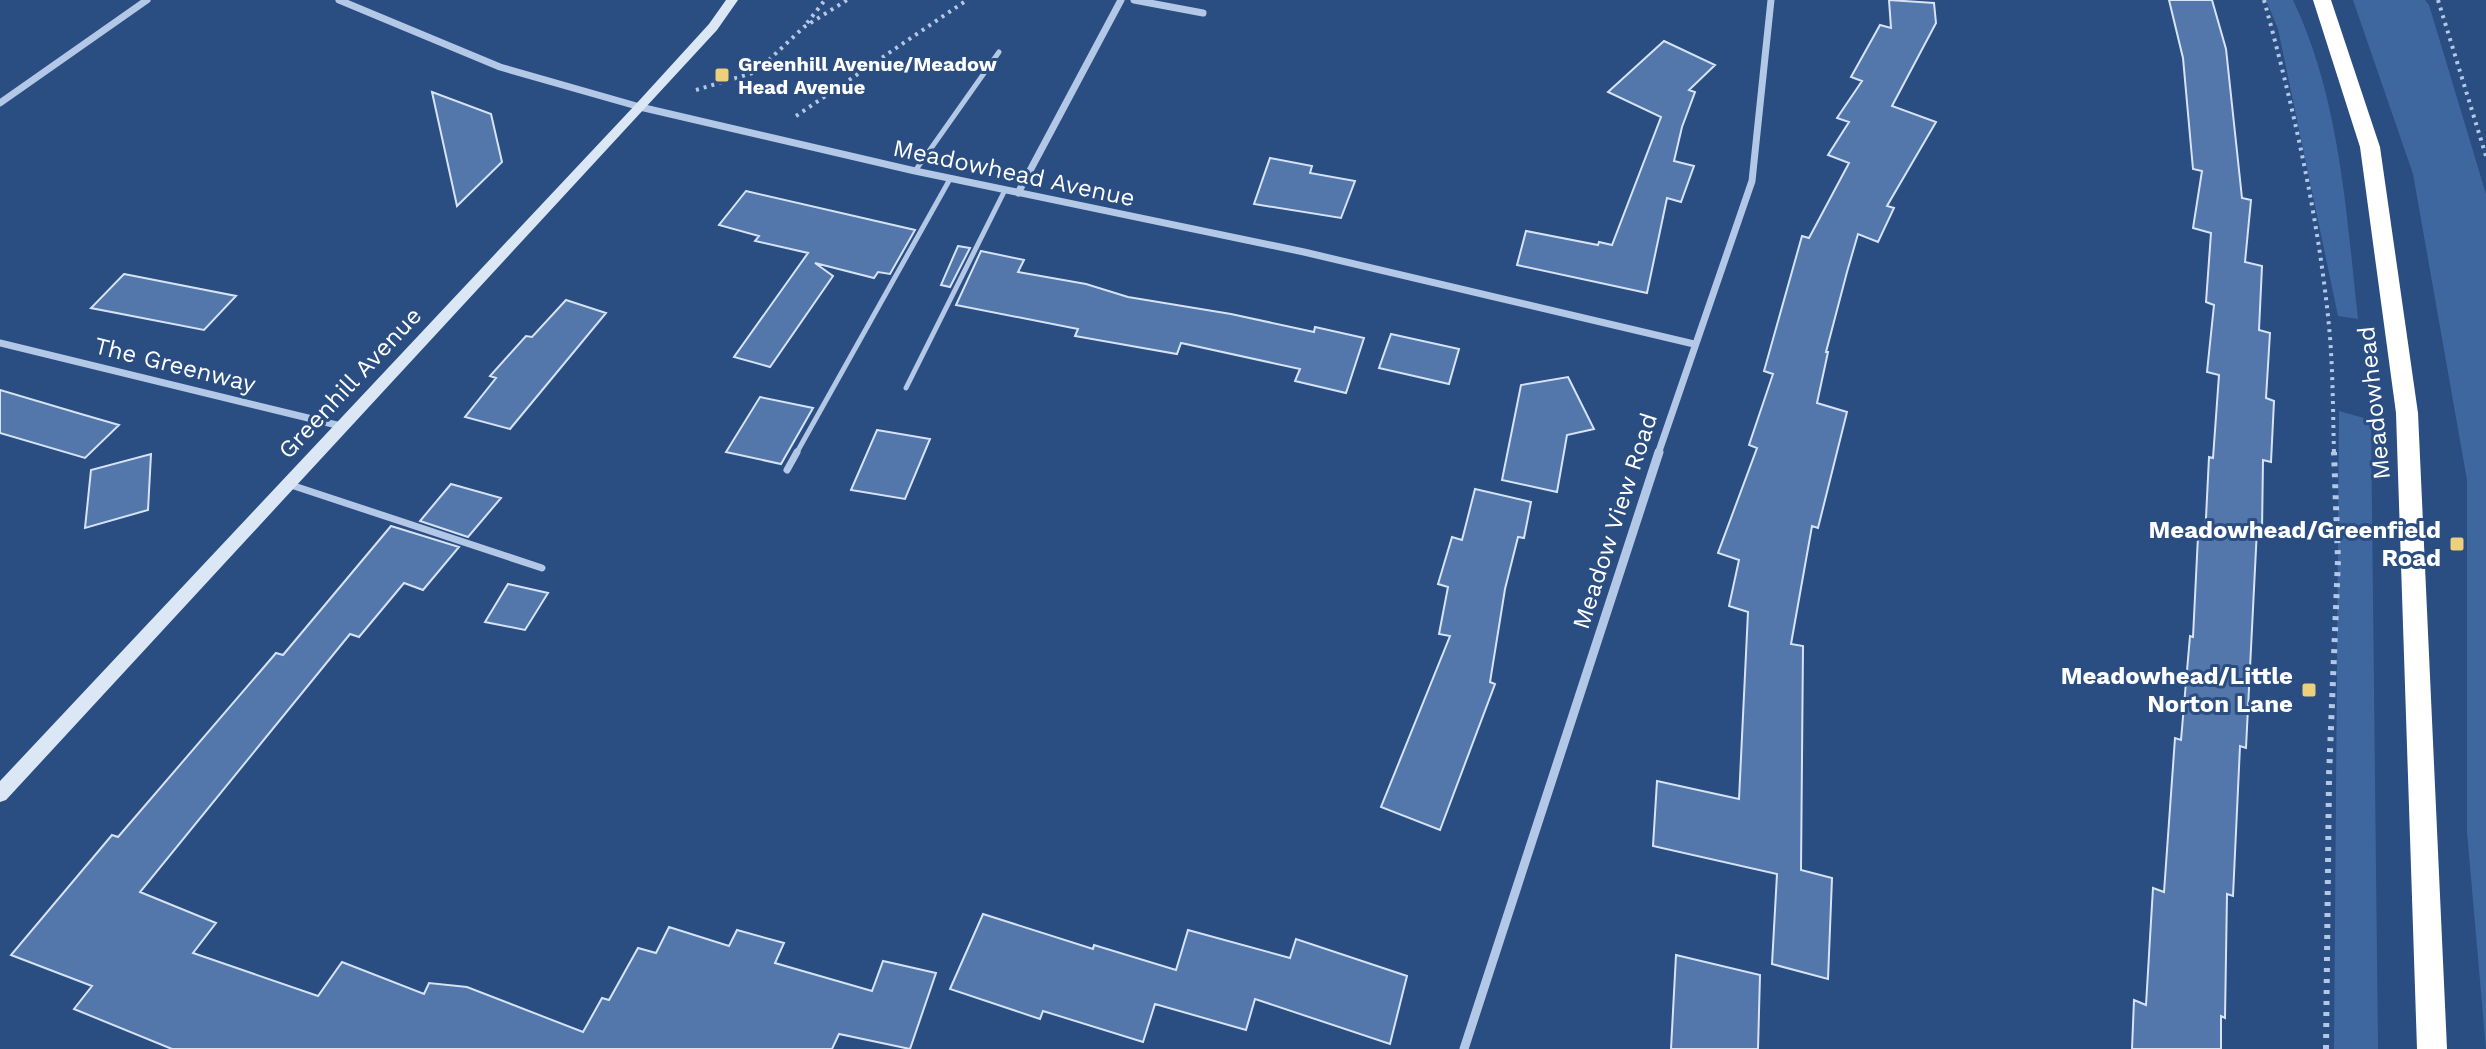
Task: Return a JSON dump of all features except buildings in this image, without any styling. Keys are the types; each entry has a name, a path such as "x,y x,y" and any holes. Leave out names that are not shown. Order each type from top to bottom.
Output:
{"highway":[{"name":"Meadowhead","path":"2322,0 2370,147 2407,413 2432,1049"}],"street":[{"path":"0,103 147,0"},
{"name":"Meadowhead Avenue","path":"339,0 500,67 640,107 950,179 1304,252 1694,344"},
{"name":"Greenhill Avenue","path":"0,794 640,107 713,27 732,0"},
{"path":"1018,193 1121,0"},
{"path":"1134,0 1203,13"},
{"name":"Meadow View Road","path":"1464,1049 1694,344 1724,268 1752,181 1771,0"},
{"name":"The Greenway","path":"0,343 341,426"}],"lane":[{"path":"915,171 999,52"},
{"path":"787,470 950,179"},
{"path":"906,388 1005,190"},
{"path":"289,485 542,568"}],"path":[{"path":"640,107 756,72 804,27 825,0"},
{"path":"804,27 847,0"},
{"path":"766,137 967,0"},
{"path":"2264,0 2283,70 2311,201 2330,337 2338,560 2329,775 2326,1049"},
{"path":"2438,0 2486,156"}],"shaded area":[{"path":"2266,0 2293,0 2321,76 2339,156 2358,319 2338,316 2278,29"},
{"path":"2353,0 2425,0 2429,5 2486,194 2486,1049 2467,832 2467,480 2413,174"},
{"path":"2339,411 2371,420 2378,1049 2334,1049"}],"place":[{"name":"Greenhill Avenue/Meadow Head Avenue","path":"722,75"},
{"name":"Meadowhead/Greenfield Road","path":"2457,544"},
{"name":"Meadowhead/Little Norton Lane","path":"2309,690"}]}
